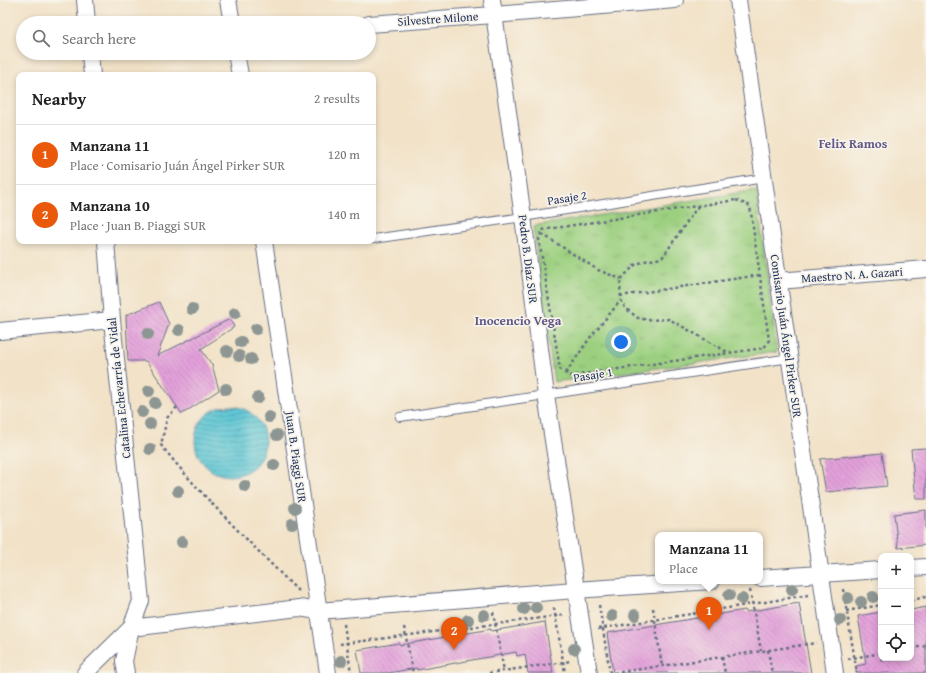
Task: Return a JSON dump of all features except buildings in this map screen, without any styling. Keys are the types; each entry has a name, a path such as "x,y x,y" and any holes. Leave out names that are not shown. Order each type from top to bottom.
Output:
{"street":[{"path":"85,0 86,16"},
{"path":"228,0 231,16"},
{"name":"Silvestre Milone","path":"376,23 493,8 675,0"},
{"name":"Comisario Juán Ángel Pirker SUR","path":"738,0 834,667"},
{"name":"Pedro B. Díaz SUR","path":"493,8 523,217 546,395 575,590"},
{"path":"91,60 92,72"},
{"path":"237,60 239,72"},
{"name":"Catalina Echevarría de Vidal","path":"106,244 112,320 141,601 131,628"},
{"name":"Juan B. Piaggi SUR","path":"264,244 328,673"},
{"name":"Maestro N. A. Gazari","path":"778,281 926,269"},
{"path":"0,331 112,320"},
{"path":"914,568 926,567"},
{"path":"763,581 820,574 878,570"},
{"path":"86,673 131,628 299,608 318,611 662,584"},
{"path":"575,590 588,666"},
{"path":"126,673 124,660 131,628"}],"lane":[{"name":"Pasaje 2","path":"376,239 523,217 764,178"},
{"name":"Pasaje 1","path":"400,417 790,358"}],"path":[{"path":"736,200 750,206 769,340 764,348 569,376 560,369 539,239 541,234 542,230 736,200"},
{"path":"698,206 662,258 644,261 635,265 621,279 620,296 625,308 638,318 648,320 669,319 729,353"},
{"path":"541,234 598,270 621,279"},
{"path":"620,296 760,275"},
{"path":"566,374 589,338 621,300"},
{"path":"177,407 167,418 161,445 183,473 211,503 318,611"},
{"path":"841,573 857,673"},
{"path":"754,584 752,605 761,651"},
{"path":"596,588 610,673"},
{"path":"550,592 556,616 565,673"},
{"path":"582,631 823,593"},
{"path":"491,597 504,671"},
{"path":"914,599 926,597"},
{"path":"826,614 878,606"},
{"path":"653,608 662,666"},
{"path":"342,609 351,673"},
{"path":"324,646 579,613"},
{"path":"404,627 413,673"},
{"path":"614,673 830,640"},
{"path":"914,648 926,646"},
{"path":"768,650 772,673"},
{"path":"834,667 854,657 878,653"},
{"path":"722,657 725,673"},
{"path":"489,673 563,662 588,666"},
{"path":"515,669 516,673"}],"green space":[{"path":"756,190 777,352 554,382 533,226"}],"water":[{"path":"230,406 243,409 255,416 262,428 265,441 262,454 255,466 243,473 230,476 217,473 205,466 198,454 195,441 198,428 205,416 217,409"}],"place":[{"name":"Manzana 11","path":"709,630"},
{"name":"Manzana 10","path":"454,650"}],"district":[{"name":"Felix Ramos","path":"853,143"},
{"name":"Inocencio Vega","path":"518,320"}]}
